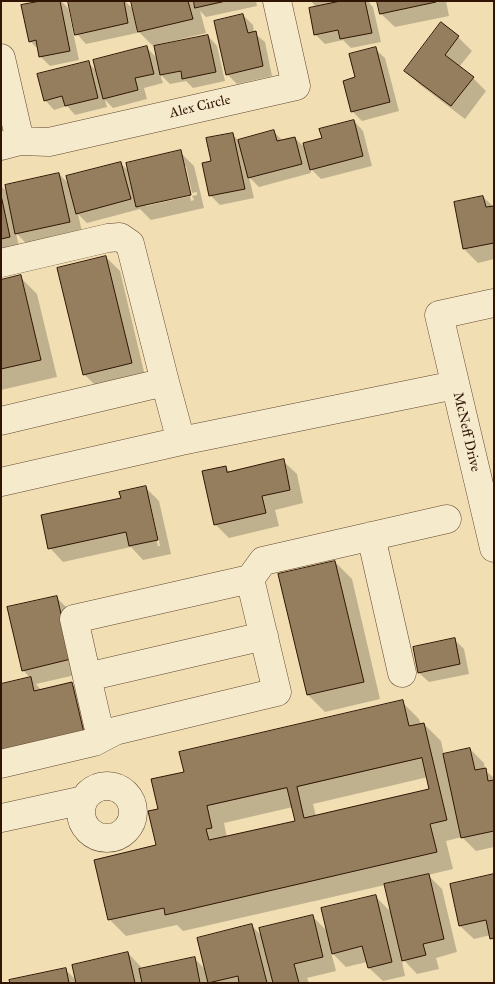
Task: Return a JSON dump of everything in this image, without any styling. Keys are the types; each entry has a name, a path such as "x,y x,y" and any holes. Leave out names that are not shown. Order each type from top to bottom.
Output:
{"street":[{"name":"Alex Circle","path":"1,58 11,143 49,142 296,86 277,1"},
{"path":"1,263 108,238 120,238 130,244 181,441"},
{"name":"McNeff Drive","path":"494,303 438,316 494,548"},
{"path":"1,420 165,382"},
{"path":"1,482 181,441 455,385"},
{"path":"101,738 74,619 250,579 263,561 448,519"},
{"path":"371,536 402,673"},
{"path":"1,764 94,742 114,731 278,692 250,579"},
{"path":"87,677 264,636"},
{"path":"1,818 84,800"}],"building":[{"path":"41,1 60,1 70,51 39,57 36,40 29,42 21,5"},
{"path":"68,1 124,1 128,23 75,35"},
{"path":"131,1 188,1 193,19 138,32"},
{"path":"194,1 226,1 195,8"},
{"path":"341,1 365,1 372,33 340,39 338,30 314,35 309,8"},
{"path":"377,1 436,1 436,2 380,14"},
{"path":"243,14 248,33 256,31 263,66 226,75 214,21"},
{"path":"441,22 459,36 445,55 474,77 451,106 404,71"},
{"path":"208,35 216,72 182,79 181,71 160,75 154,46"},
{"path":"147,46 154,74 135,78 138,90 103,99 93,60"},
{"path":"376,47 390,102 351,112 343,81 355,77 349,54"},
{"path":"89,61 98,98 65,106 62,96 44,101 37,74"},
{"path":"354,120 363,156 310,170 303,143 322,138 319,129"},
{"path":"274,130 277,141 295,137 302,164 248,178 238,140"},
{"path":"233,133 245,189 209,196 202,163 211,161 206,138"},
{"path":"181,150 191,195 136,207 126,163"},
{"path":"121,162 131,199 76,214 66,176"},
{"path":"59,173 70,222 15,234 5,185"},
{"path":"1,195 10,237 1,239"},
{"path":"483,196 486,207 494,206 494,243 463,249 454,202"},
{"path":"106,256 132,363 83,375 57,268"},
{"path":"21,275 41,360 1,369 1,280"},
{"path":"284,459 290,490 262,496 266,513 214,525 202,471 226,466 227,472"},
{"path":"146,486 158,540 129,546 126,532 48,549 41,515 121,498 119,492"},
{"path":"335,561 364,682 307,695 278,574"},
{"path":"57,596 71,659 22,671 7,607"},
{"path":"455,638 460,664 418,673 413,647"},
{"path":"31,677 34,691 72,682 84,733 1,752 1,684"},
{"path":"403,700 409,726 424,723 447,820 430,824 437,852 165,915 164,908 108,920 94,860 156,845 148,811 158,809 151,779 184,772 179,752","holes":["422,758 429,789 304,818 297,787","287,788 295,821 209,840 206,829 212,828 207,806"]},
{"path":"470,748 475,770 486,768 488,781 494,780 494,831 461,838 443,754"},
{"path":"429,874 444,939 423,944 426,955 402,961 384,884"},
{"path":"494,874 494,938 490,939 486,920 459,926 450,884"},
{"path":"376,895 392,962 368,968 362,946 332,954 321,908"},
{"path":"313,915 323,957 294,964 299,983 273,983 259,928"},
{"path":"252,924 267,983 239,983 238,976 208,983 197,938"},
{"path":"128,952 135,983 76,983 72,965"},
{"path":"195,957 200,983 142,983 139,969"},
{"path":"66,968 69,983 10,983 9,980"}]}
